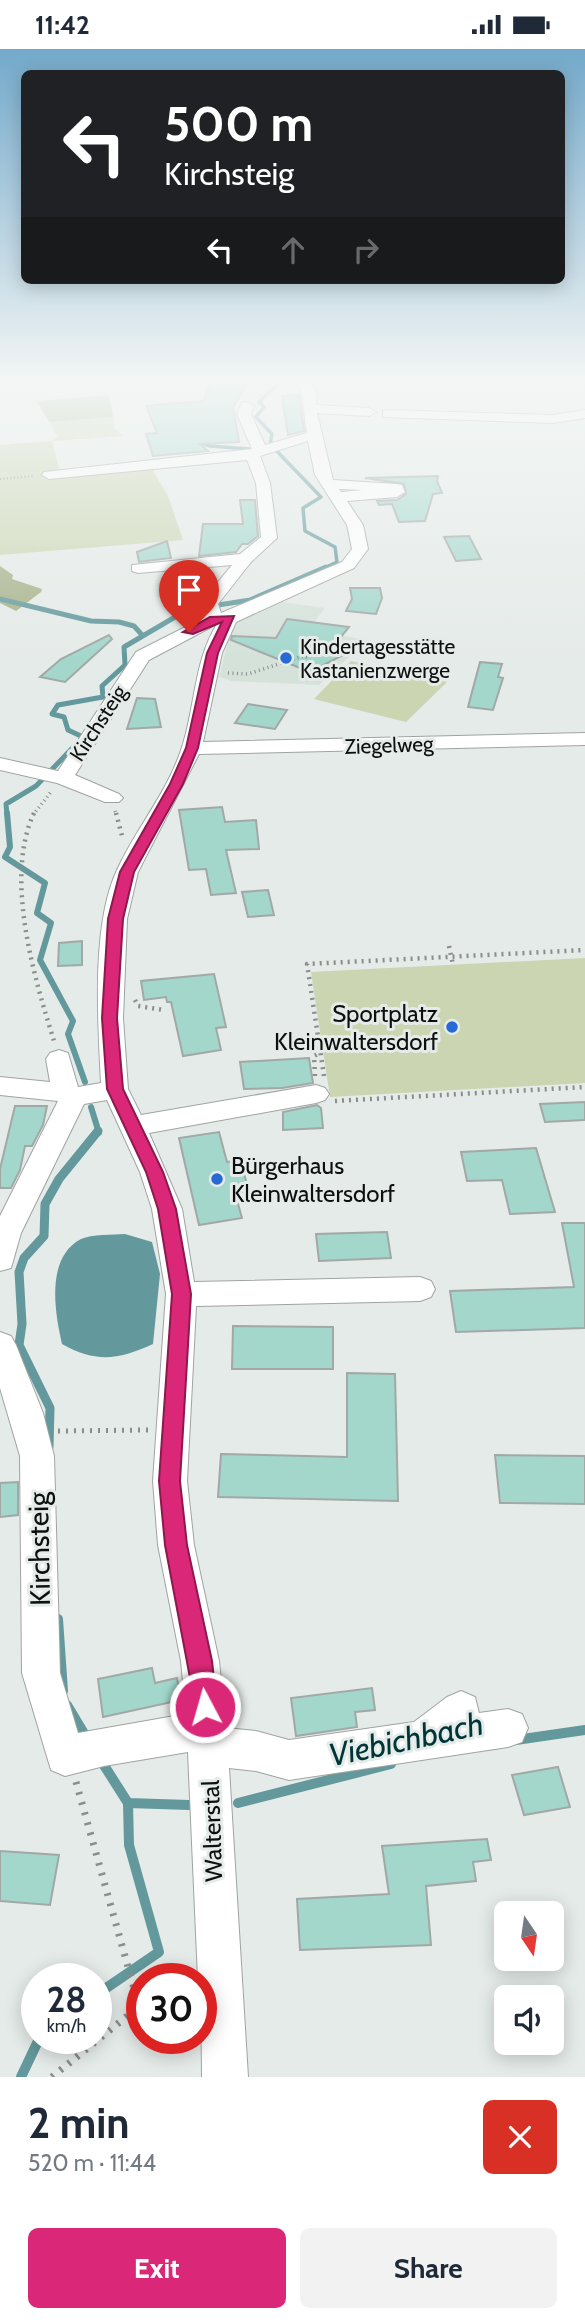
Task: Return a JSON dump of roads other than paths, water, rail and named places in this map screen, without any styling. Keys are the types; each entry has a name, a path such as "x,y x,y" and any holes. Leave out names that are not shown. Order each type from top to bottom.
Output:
{"street":[{"path":"50,475 70,473"},
{"name":"Kirchsteig","path":"60,777 142,656 216,614 245,559 269,538 264,473"},
{"path":"216,614 348,565 356,558 361,542 355,525 327,484 324,473"},
{"name":"Walterstal","path":"216,614 219,635 192,748 177,784 127,872 116,919 110,973 110,1018 115,1089 167,1209 181,1294 170,1481 176,1545 200,1661 208,1738 225,2077"},
{"name":"Ziegelweg","path":"192,748 585,739"},
{"path":"0,764 60,777 112,798"},
{"path":"59,1059 70,1095"},
{"path":"0,1086 70,1095 115,1089"},
{"path":"133,1126 323,1095"},
{"path":"181,1294 420,1289"},
{"path":"85,1751 208,1738 289,1760 508,1728"}],"lane":[{"path":"327,484 397,488 397,492 337,497"},
{"path":"138,568 245,559"},
{"path":"0,1260 6,1233 70,1095"},
{"name":"Kirchsteig","path":"0,1345 26,1413 37,1457 41,1673 85,1751"},
{"path":"419,1742 461,1710"}],"water":[{"path":"125,1234 152,1242 160,1274 153,1344 118,1356 97,1357 62,1344 55,1287 62,1259 70,1248 86,1237"}],"waterway":[{"path":"298,473 321,497 303,508 305,531 335,547 337,562 322,569"},
{"path":"143,636 187,610 250,600 326,567"},
{"path":"0,599 91,621 119,622 134,626 143,636"},
{"path":"7,815 6,804 36,786 83,737 68,730 64,717 52,714 58,705 103,697 102,686 125,665 124,647 143,636"},
{"path":"7,813 10,847 5,857 45,883 37,913 51,923 40,960 73,1021 68,1034 85,1082"},
{"path":"91,1107 99,1133"},
{"path":"49,1447 50,1408 19,1345 22,1324 19,1272 24,1258 44,1236 45,1204 59,1179 98,1131"},
{"path":"58,1619 63,1691"},
{"path":"67,1705 88,1740"},
{"name":"Viebichbach","path":"516,1740 585,1730"},
{"path":"100,1759 128,1803"},
{"name":"Viebichbach","path":"238,1803 391,1764"},
{"path":"112,1984 159,1952 129,1845 128,1803"},
{"name":"Viebichbach","path":"128,1803 189,1805"},
{"path":"21,2077 32,2054"}],"place":[{"name":"Kindertagesstätte Kastanienzwerge","path":"286,658"},
{"name":"Sportplatz Kleinwaltersdorf","path":"452,1027"},
{"name":"Bürgerhaus Kleinwaltersdorf","path":"217,1179"}]}
